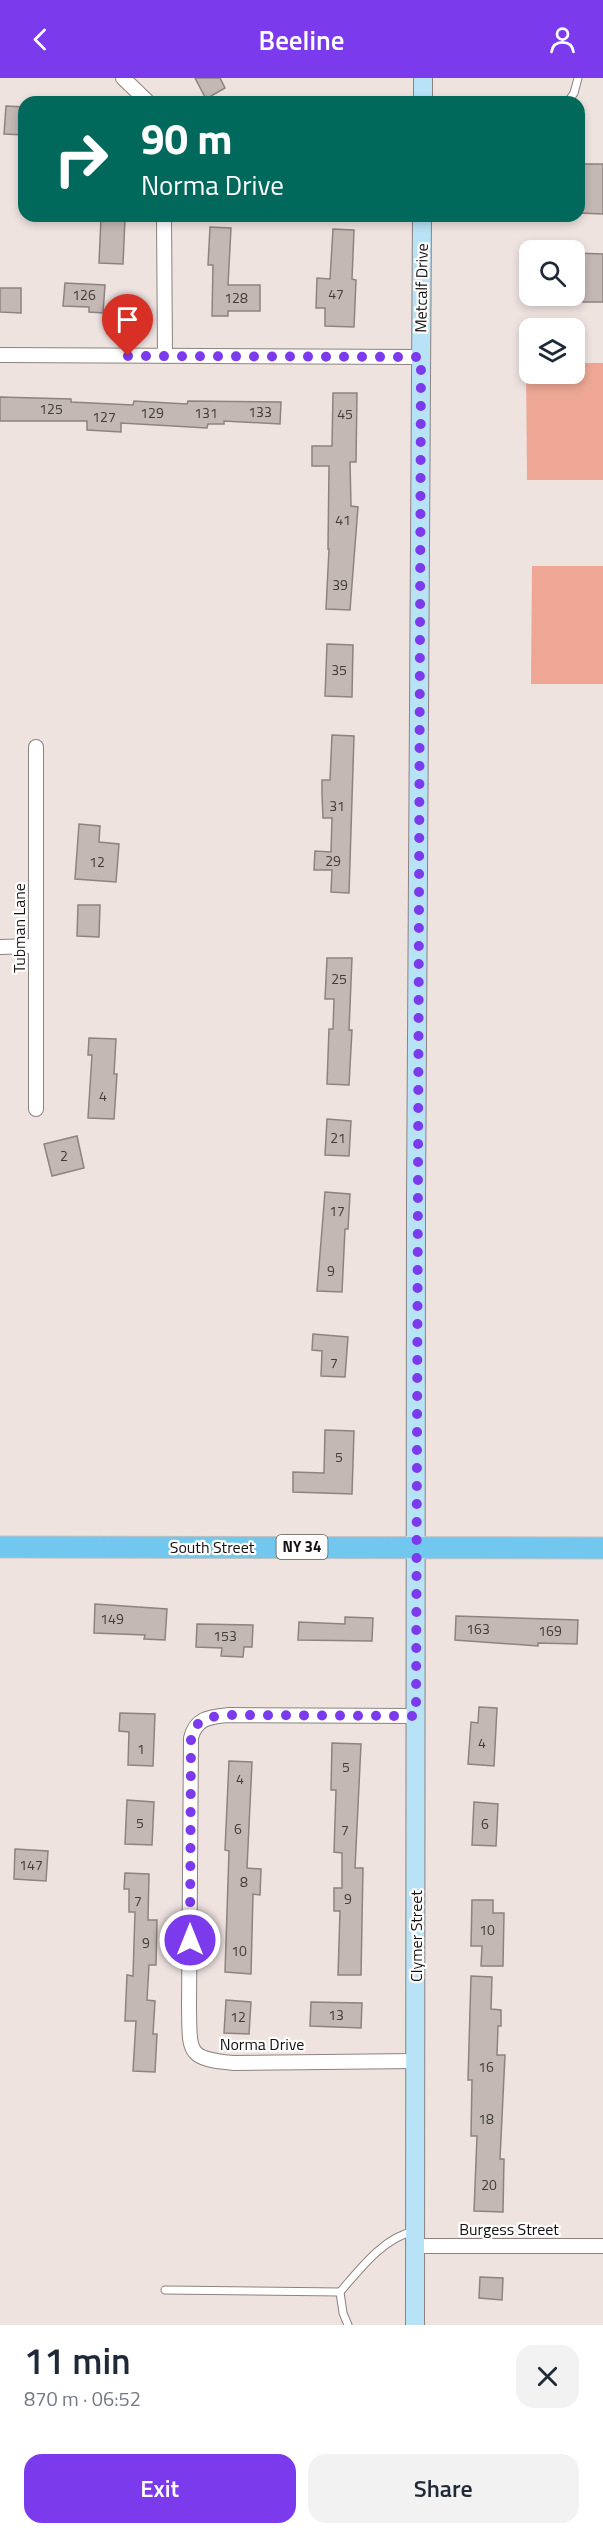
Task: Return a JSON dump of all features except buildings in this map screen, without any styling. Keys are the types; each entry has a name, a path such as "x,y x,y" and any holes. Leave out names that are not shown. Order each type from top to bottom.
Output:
{"main road":[{"name":"South Street","path":"0,1547 603,1548"}],"street":[{"path":"123,78 142,96"},
{"path":"423,78 423,96"},
{"path":"164,222 165,357"},
{"name":"Metcalf Drive","path":"417,1548 416,1191 422,222"},
{"path":"0,355 421,357"},
{"name":"Tubman Lane","path":"36,747 36,1109"},
{"path":"0,947 35,946"},
{"name":"Clymer Street","path":"416,2325 417,1548"},
{"name":"Norma Drive","path":"416,1716 229,1715 209,1717 195,1727 191,1737 189,2008 192,2048 198,2056 209,2061 234,2063 416,2061"},
{"name":"Burgess Street","path":"416,2238 603,2246"}],"lane":[{"path":"572,96 578,78"},
{"path":"165,2290 339,2292 389,2241 403,2234 416,2238"},
{"path":"339,2292 348,2325"}],"shaded area":[{"path":"585,363 603,363 603,480 527,480 526,384 585,384"},
{"path":"532,566 603,566 603,684 531,684"}],"route":[{"path":"128,356 421,357 416,1203 416,1716 229,1715 209,1717 198,1722 191,1737 190,1940"}]}
